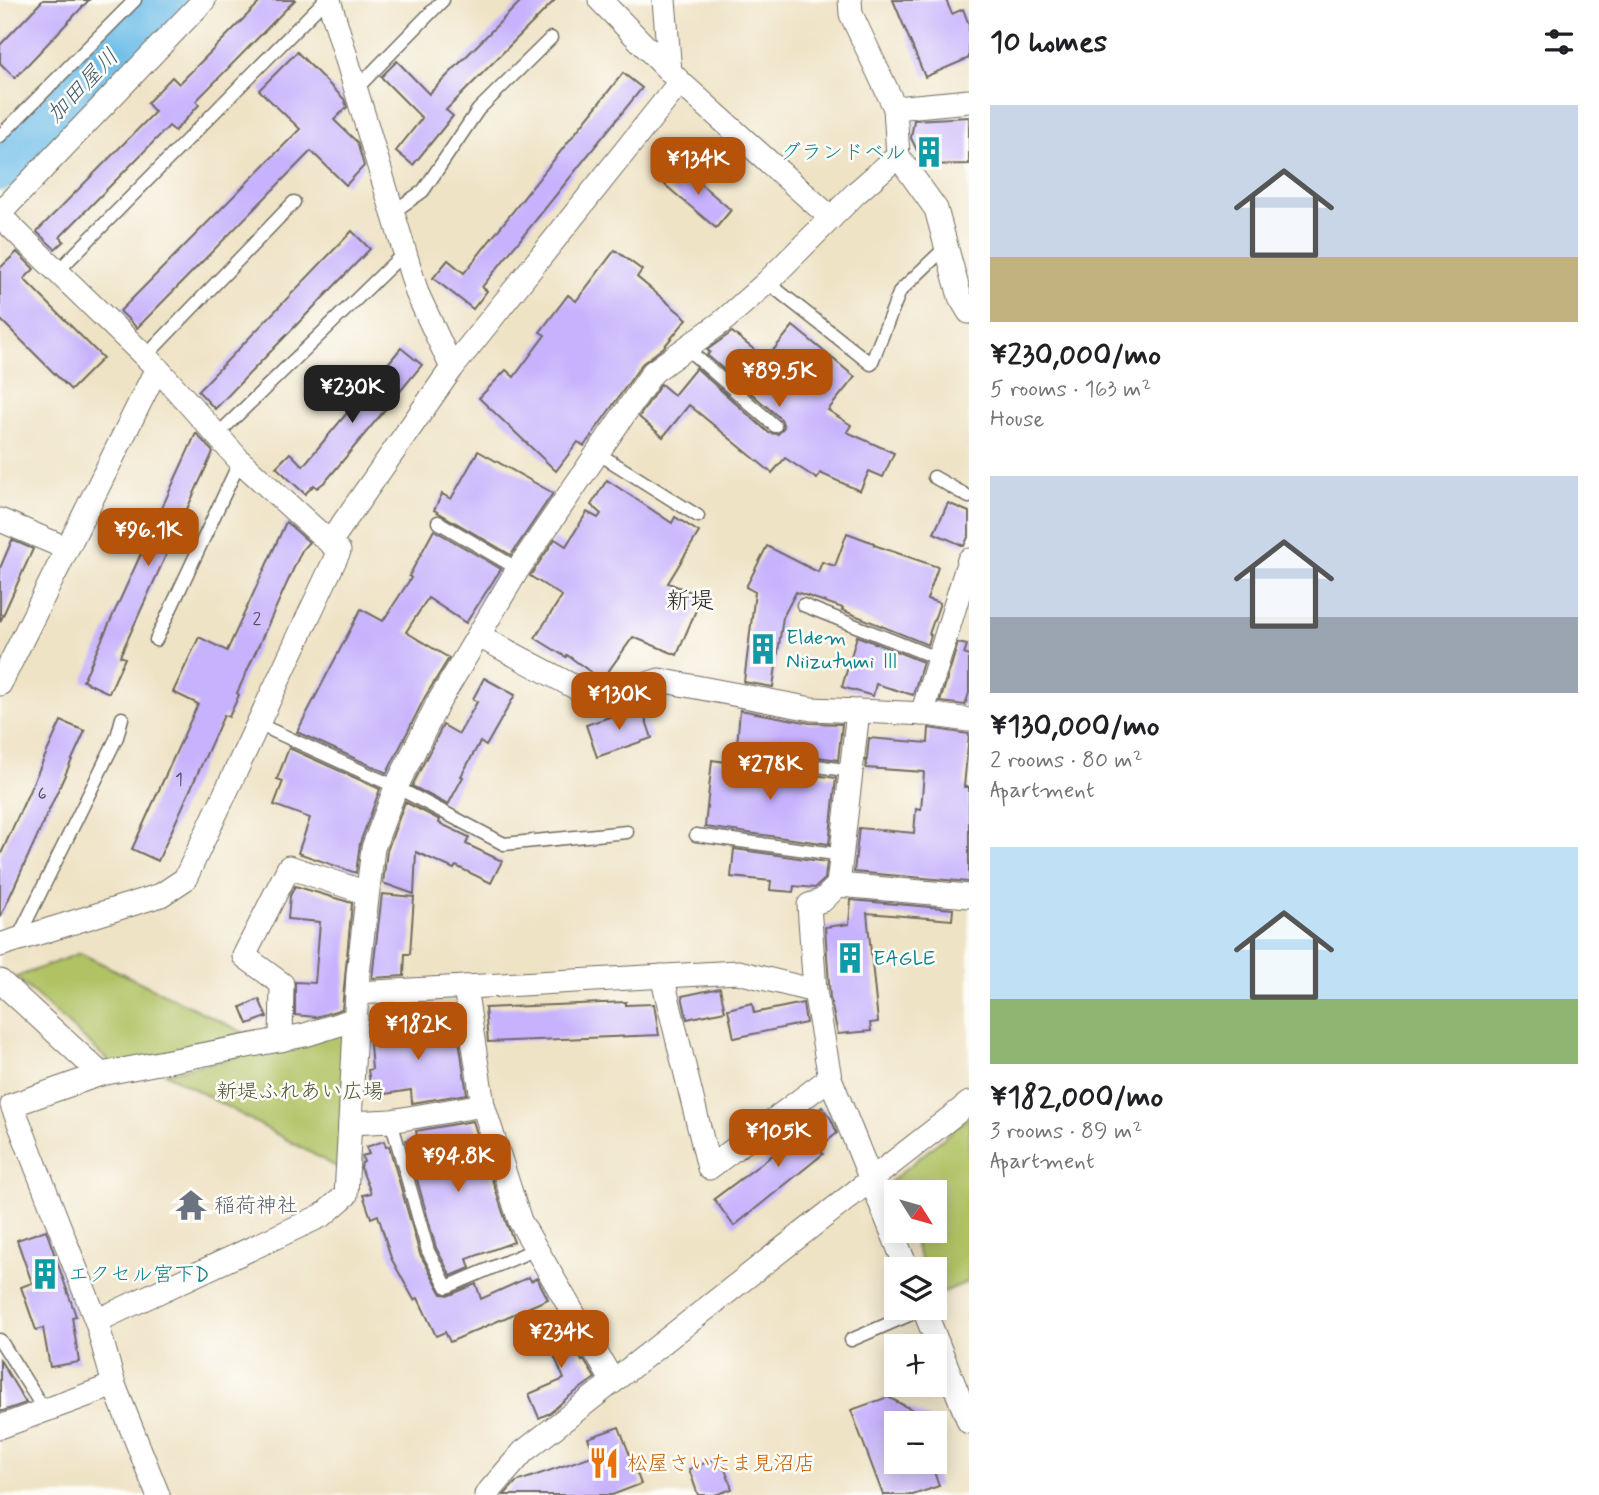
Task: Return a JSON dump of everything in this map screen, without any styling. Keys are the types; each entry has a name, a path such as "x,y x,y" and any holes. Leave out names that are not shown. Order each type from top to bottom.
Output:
{"street":[{"path":"9,942 161,895 185,879 339,551 240,461 151,362 0,214 204,0"},
{"path":"327,0 417,293 452,368"},
{"path":"600,0 675,77 831,218"},
{"path":"330,542 452,368 675,77 664,0"},
{"path":"849,0 851,14 895,108 898,156 936,209 960,297 969,312"},
{"path":"895,108 969,101"},
{"path":"97,1323 323,1215 346,1195 357,993 373,848 396,787 438,703 518,569 653,372 722,322 898,156"},
{"path":"0,684 151,362"},
{"path":"0,520 66,548"},
{"path":"922,714 969,560"},
{"path":"479,636 599,701 659,680 812,709 922,714 969,720"},
{"path":"858,711 838,885 823,900 809,905 815,991 830,1078 902,1257"},
{"path":"281,1040 282,984 244,956 289,867 367,893"},
{"path":"838,885 969,896"},
{"path":"357,993 738,972 815,991"},
{"path":"662,976 709,1168 830,1078"},
{"path":"0,981 101,1074"},
{"path":"465,987 483,1105 520,1221 613,1382"},
{"path":"158,1495 114,1385 97,1323 12,1105 101,1074 305,1035 356,1019"},
{"path":"486,1495 523,1452 969,1103"},
{"path":"350,1123 391,1121 483,1105"},
{"path":"928,1320 969,1422"},
{"path":"0,1427 114,1385"}],"lane":[{"path":"0,136 135,0"},
{"path":"57,271 327,0"},
{"path":"356,89 443,0"},
{"path":"393,212 423,191 478,110 551,38"},
{"path":"151,362 294,202"},
{"path":"767,282 871,364 900,291 946,247"},
{"path":"217,435 405,252"},
{"path":"685,347 775,426"},
{"path":"596,452 698,516"},
{"path":"156,640 240,461"},
{"path":"934,477 969,497"},
{"path":"438,522 518,569"},
{"path":"803,605 939,659"},
{"path":"9,942 117,737 122,718"},
{"path":"258,724 396,787 504,844 627,832"},
{"path":"734,754 851,771"},
{"path":"696,835 842,855"},
{"path":"391,1121 428,1251 447,1287 536,1249"},
{"path":"850,1340 896,1320"},
{"path":"0,1340 45,1411"}],"green space":[{"name":"新堤ふれあい広場","path":"80,953 255,1038 113,1065 16,977"},
{"name":"新堤ふれあい広場","path":"351,1031 344,1171 165,1073"},
{"path":"969,1117 969,1281 947,1291 947,1257 920,1257 914,1243 947,1243 947,1180 892,1180"}],"building":[{"path":"43,0 89,0 15,78 0,63 0,45"},
{"path":"262,0 295,0 196,101 199,105 175,131 169,126 60,237 64,241 55,249 38,230 155,112 147,103 172,77 179,84"},
{"path":"522,0 555,0 446,110 453,116 413,165 396,151 422,118 381,77 397,61 429,94"},
{"path":"893,0 946,0 952,14 963,9 969,25 969,58 925,77"},
{"path":"297,52 344,99 347,107 334,120 357,142 364,166 346,185 311,151 137,328 120,311 300,129 259,90"},
{"path":"623,73 642,88 482,287 487,291 473,309 433,278 448,260 464,273"},
{"path":"969,117 969,164 924,165 911,138 914,120"},
{"path":"681,167 731,210 716,228 665,185"},
{"path":"352,231 370,249 215,409 198,391"},
{"path":"615,250 642,270 637,277 687,319 664,347 642,364 584,446 578,442 556,471 479,398 506,370 514,377 545,335 540,332 568,295 576,301"},
{"path":"17,252 34,269 24,279 103,358 71,390 0,319 0,268"},
{"path":"793,326 855,377 828,410 851,425 847,432 894,453 883,477 869,471 860,491 820,473 817,479 785,458 772,473 689,405 663,437 639,417 661,384 674,395 696,368 769,433 778,434 784,427 781,419 707,355 710,352 707,350 732,332 766,359"},
{"path":"401,348 422,365 326,481 317,488 314,485 305,494 276,467 290,453 303,466"},
{"path":"196,433 213,452 120,656 125,658 109,693 83,681"},
{"path":"478,451 553,493 511,555 434,510 442,494 451,499"},
{"path":"607,480 672,523 675,517 699,532 668,583 702,596 677,655 633,637 602,680 567,655 566,657 535,638 562,596 530,576 555,539 566,546 587,512 598,518 601,514 591,505"},
{"path":"948,503 969,512 969,535 964,546 934,533"},
{"path":"286,522 309,542 302,550 237,693 239,695 229,717 224,715 158,861 132,849 198,704 173,692 199,637 227,651"},
{"path":"434,530 501,569 466,623 428,598 406,632 449,658 425,697 387,773 297,732 361,609 383,621 411,578 409,576"},
{"path":"847,533 938,567 927,599 940,603 928,645 842,610 843,608 796,592 783,617 773,687 744,682 755,592 746,587 767,546 818,572 822,562 835,566"},
{"path":"12,540 33,549 0,622 0,568"},
{"path":"857,636 923,662 913,695 876,684 873,696 842,687"},
{"path":"958,643 967,645 964,654 969,656 969,693 965,705 940,702"},
{"path":"484,678 515,695 486,746 480,742 448,805 412,786 443,725 459,734 477,702 473,699"},
{"path":"641,706 652,738 597,757 586,725"},
{"path":"740,710 810,723 842,724 838,760 737,745"},
{"path":"61,721 85,731 0,918 0,856"},
{"path":"929,728 969,734 964,787 969,787 969,882 854,872 859,828 914,833 916,809 921,810 924,772 866,768 869,738 928,743"},
{"path":"289,748 380,789 360,843 356,873 298,853 310,818 274,805 283,781 277,779"},
{"path":"712,760 836,778 829,844 705,827"},
{"path":"405,802 440,820 439,823 469,837 466,844 502,861 491,883 456,866 454,869 416,852 414,894 383,883 387,851"},
{"path":"734,849 827,862 825,879 815,888 794,886 793,892 770,890 771,881 731,877"},
{"path":"295,886 352,903 342,1009 316,1017 295,1015 295,982 315,983 320,922 288,919 290,896"},
{"path":"382,894 414,897 410,954 405,954 404,976 372,978"},
{"name":"EAGLE","path":"851,900 953,909 952,920 867,913 878,1022 870,1023 871,1031 838,1034 830,998 825,927 849,924"},
{"path":"720,988 725,1011 687,1019 682,996"},
{"path":"259,999 267,1017 248,1024 241,1007"},
{"path":"626,1002 626,1005 654,1004 659,1035 488,1042 485,1008"},
{"path":"752,1003 754,1013 803,1003 806,1023 734,1038 728,1009"},
{"path":"456,1019 467,1094 412,1103 411,1090 372,1096 368,1070 372,1069 369,1033"},
{"path":"822,1107 837,1133 819,1148 823,1154 734,1226 714,1199 786,1145 784,1142 806,1126 803,1122"},
{"path":"473,1121 514,1242 467,1259 470,1268 451,1276 436,1248 406,1140 417,1136 416,1131"},
{"path":"384,1141 386,1147 389,1146 420,1254 442,1294 450,1295 476,1284 481,1299 529,1277 531,1281 537,1278 548,1299 450,1342 445,1332 436,1336 418,1298 414,1300 391,1258 378,1215 371,1218 363,1195 371,1193 361,1168 364,1162 362,1156 369,1154 366,1147"},
{"name":"エクセル宮下D","path":"46,1230 76,1316 72,1317 79,1362 50,1367 43,1328 36,1330 21,1287 32,1283 17,1240"},
{"path":"559,1316 582,1361 584,1360 595,1378 550,1413 539,1418 529,1394 564,1379 541,1324"},
{"path":"0,1360 26,1403 0,1412"},
{"path":"888,1397 914,1411 884,1411 884,1474 935,1474 939,1486 913,1495 883,1495 851,1410"},
{"path":"619,1427 641,1484 612,1495 504,1495 516,1482 595,1455 588,1438"},
{"path":"721,1457 732,1489 715,1495 698,1495 689,1469"}],"waterway":[{"name":"加田屋川","path":"0,169 165,0"}],"place":[{"name":"グランドベル","path":"929,152"},
{"name":"Eldem Niizutumi Ⅲ","path":"763,649"},
{"name":"EAGLE","path":"850,958"},
{"name":"稲荷神社","path":"191,1205"},
{"name":"エクセル宮下D","path":"45,1274"},
{"name":"松屋さいたま見沼店","path":"604,1463"}],"district":[{"name":"新堤","path":"690,600"}]}
